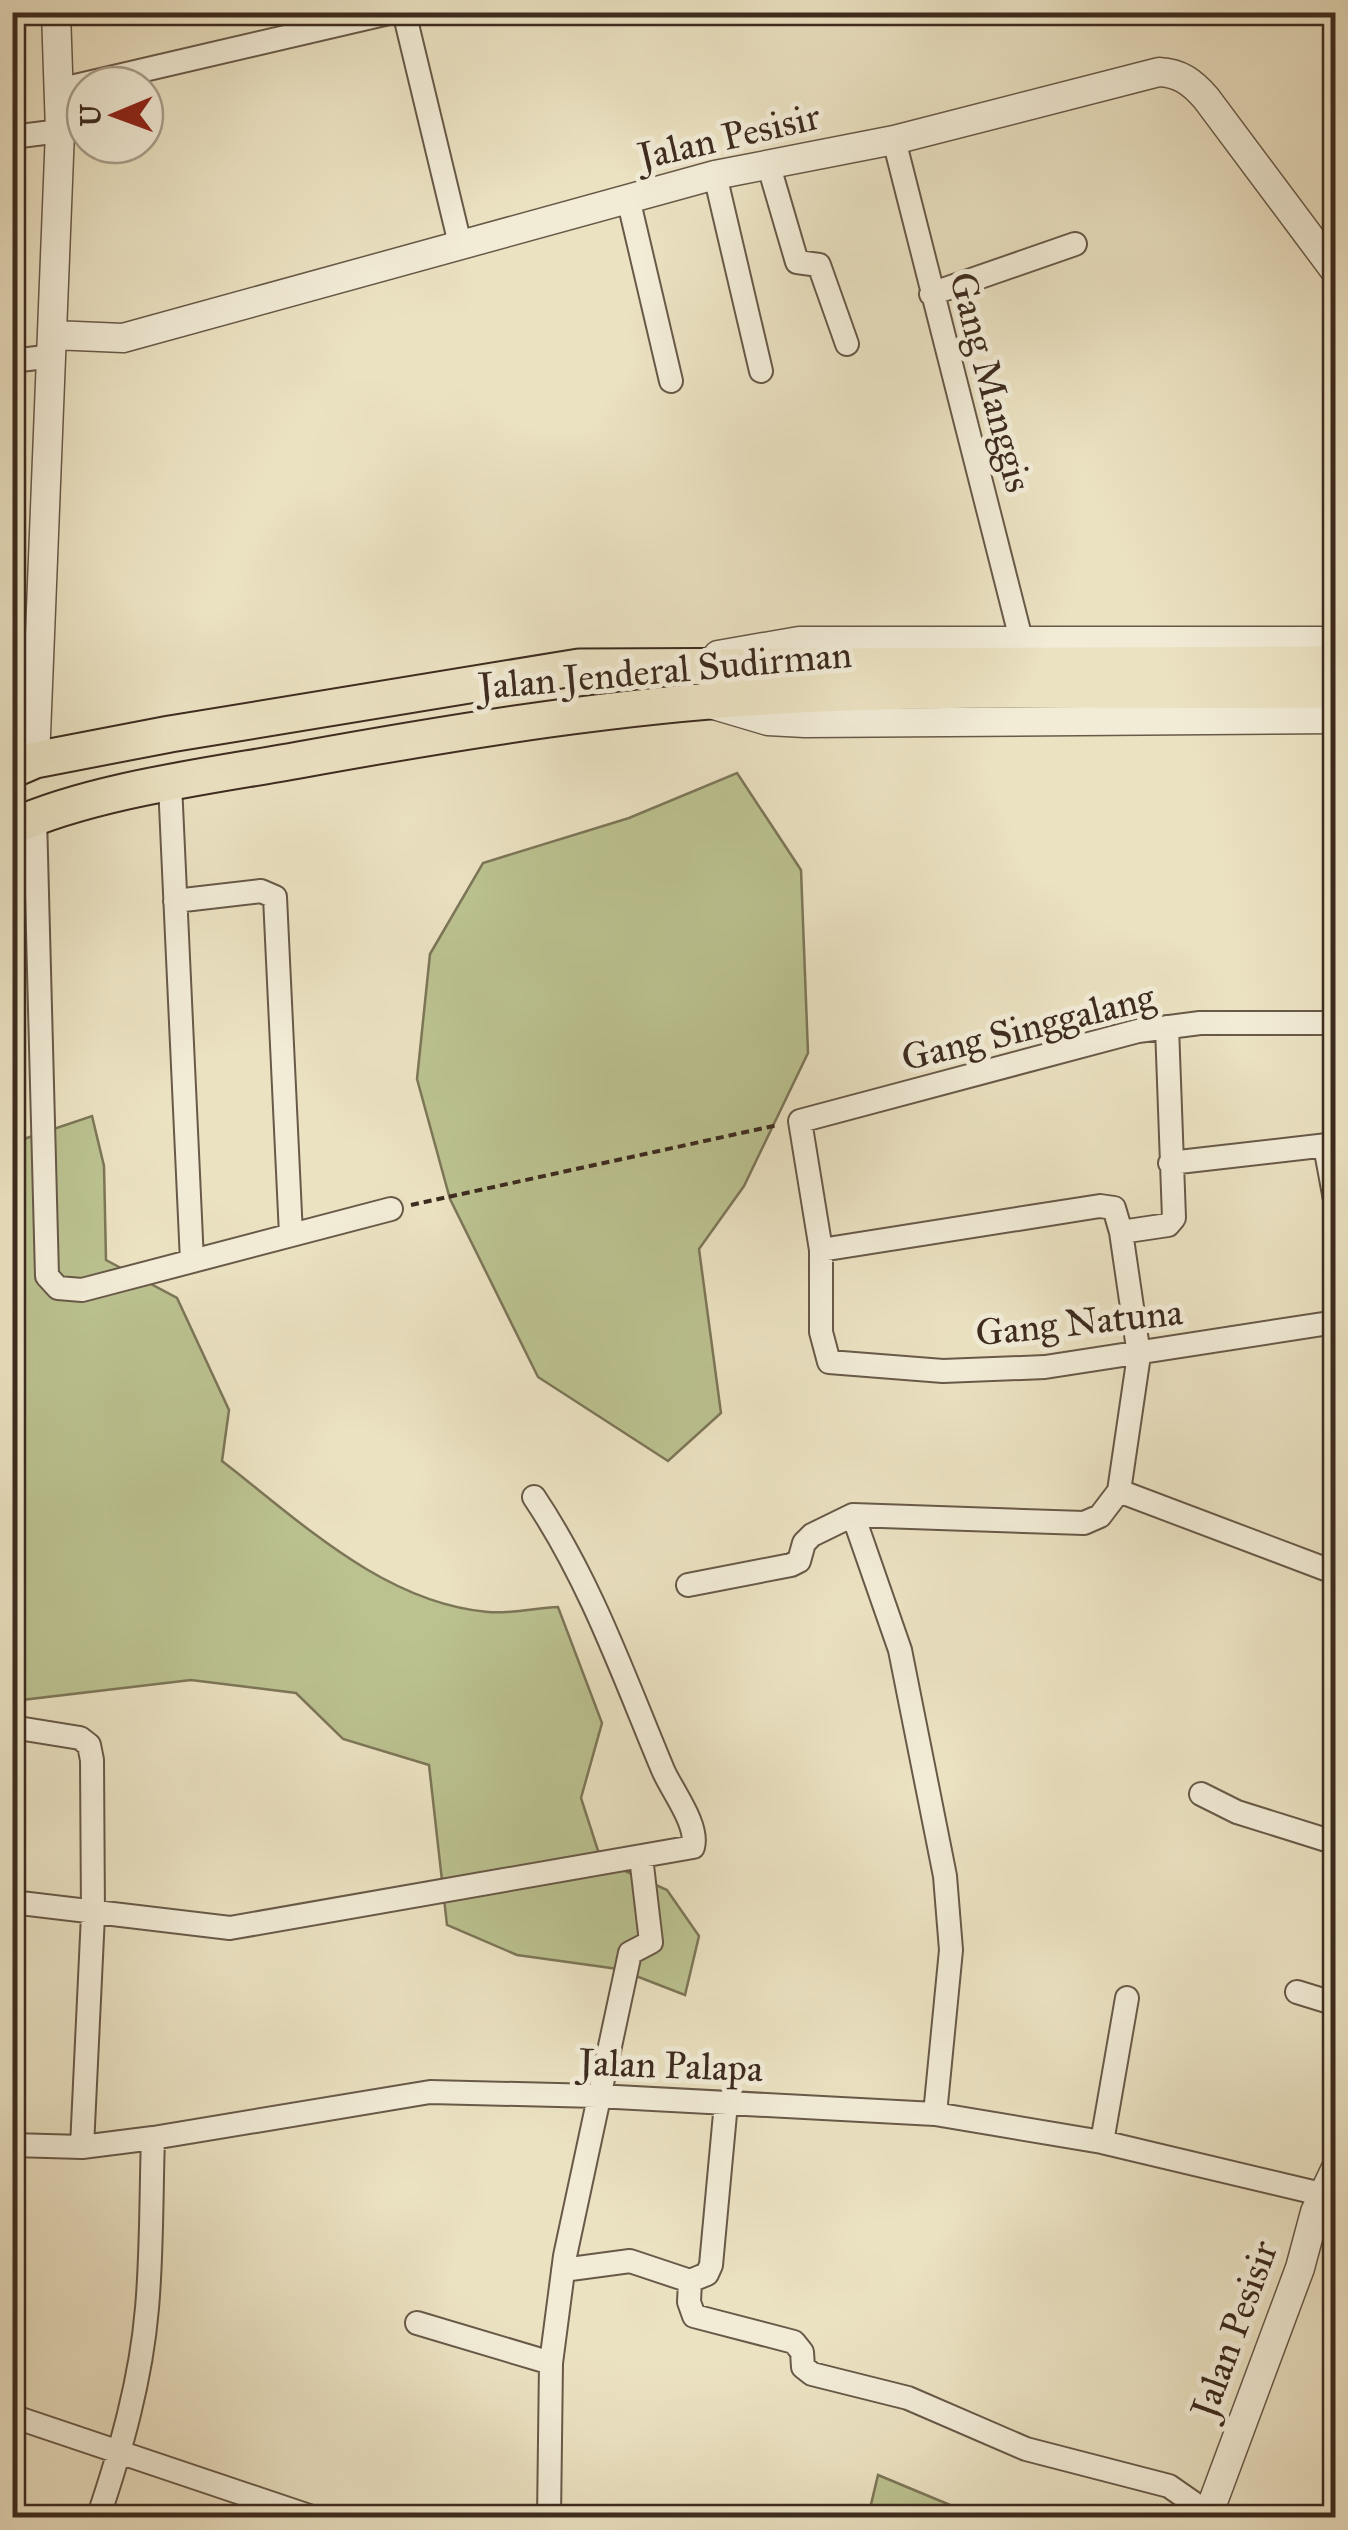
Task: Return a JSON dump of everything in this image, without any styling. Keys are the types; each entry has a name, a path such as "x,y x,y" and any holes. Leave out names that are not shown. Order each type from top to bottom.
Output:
{"main road":[{"name":"Jalan Jenderal Sudirman","path":"24,822 170,784 703,685 1336,664"},
{"name":"Jalan Jenderal Sudirman","path":"24,765 579,667 703,685"},
{"name":"Jalan Jenderal Sudirman","path":"800,681 1336,690"}],"street":[{"path":"24,765 53,345 60,131 56,12"},
{"path":"58,90 393,12"},
{"path":"404,12 460,244"},
{"name":"Jalan Pesisir","path":"53,345 123,338 715,175 894,140 1118,82 1174,73 1206,98 1336,272"},
{"path":"12,137 60,131"},
{"name":"Gang Manggis","path":"894,140 1022,642"},
{"path":"768,162 797,262 819,264 847,344"},
{"path":"715,175 761,371"},
{"path":"628,198 670,381"},
{"path":"931,294 1075,244"},
{"path":"12,362 53,345"},
{"path":"1336,642 799,641 718,654 703,685 768,720 805,724 1336,719"},
{"path":"170,784 192,1261"},
{"path":"24,822 46,1276 58,1288 82,1290 392,1209"},
{"path":"174,901 261,891 275,897 291,1235"},
{"name":"Gang Singgalang","path":"800,1121 1082,1044 1167,1027 1292,1020 1336,1023"},
{"path":"1121,1232 1172,1224 1175,1212 1167,1027"},
{"path":"688,1586 796,1564 812,1535 853,1515 1084,1524 1100,1516 1119,1490 1139,1355 1114,1208 1100,1206 820,1250 800,1121"},
{"path":"1170,1163 1330,1145 1336,1205"},
{"name":"Gang Natuna","path":"820,1250 821,1332 829,1362 942,1370 1045,1367 1336,1322"},
{"path":"1119,1490 1336,1574"},
{"path":"12,1902 93,1915 230,1928 680,1852 696,1842 629,1678 557,1531 534,1497"},
{"path":"853,1515 900,1650 945,1876 950,1950 935,2114"},
{"path":"12,1727 80,1738 89,1745 93,1915 82,2147"},
{"path":"1202,1794 1237,1812 1336,1843"},
{"path":"549,2518 551,2363 563,2270 630,1950 651,1942 641,1858"},
{"path":"1297,1992 1336,2004"},
{"path":"1102,2142 1127,1998"},
{"name":"Jalan Palapa","path":"12,2145 82,2147 153,2138 430,2092 597,2096 935,2114 1102,2142 1324,2210"},
{"path":"563,2270 630,2262 690,2281 707,2274 711,2266 726,2103"},
{"path":"98,2518 120,2453 148,2307 153,2138"},
{"name":"Jalan Pesisir","path":"1210,2516 1324,2210 1336,2168"},
{"path":"690,2281 689,2302 694,2316 794,2342 807,2372 908,2398 1026,2449 1169,2486 1210,2516"},
{"path":"417,2323 551,2363"},
{"path":"12,2416 314,2518"}],"path":[{"path":"392,1209 800,1121"}],"green space":[{"path":"737,773 801,870 808,1053 744,1186 699,1249 721,1413 668,1461 538,1377 450,1199 417,1079 430,954 483,863 629,818"},
{"path":"92,1116 104,1166 106,1260 177,1298 229,1410 222,1461 346,1556 414,1593 488,1612 558,1607 602,1723 581,1798 601,1860 667,1890 699,1936 685,1995 618,1969 517,1955 447,1925 429,1765 343,1739 296,1693 191,1680 13,1701 12,1143"},
{"path":"878,2475 979,2517 868,2517"}]}
